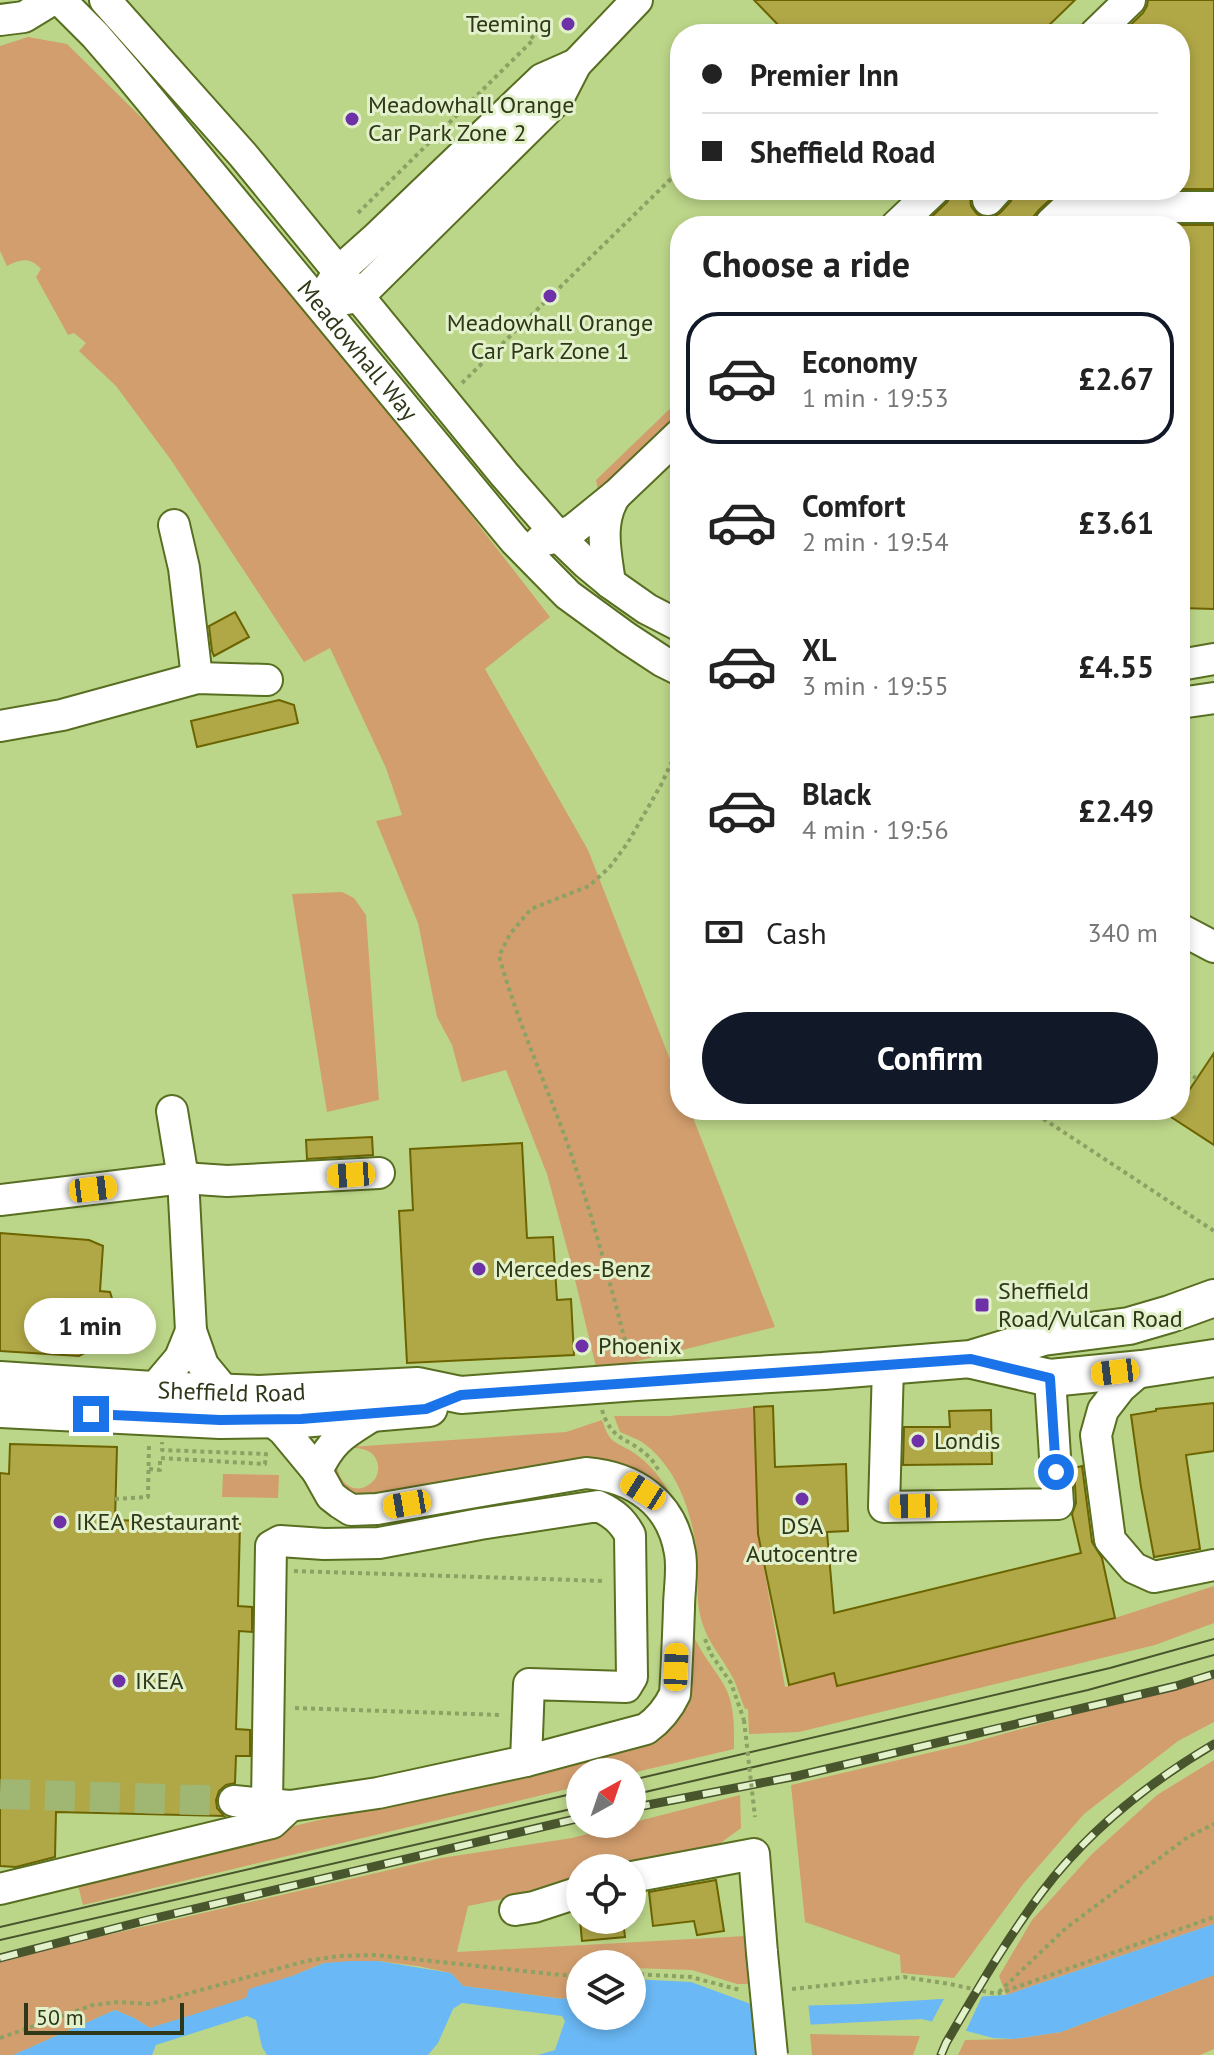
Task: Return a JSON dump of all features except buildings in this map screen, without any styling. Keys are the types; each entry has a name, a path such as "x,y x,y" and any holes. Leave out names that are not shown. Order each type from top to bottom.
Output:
{"main road":[{"path":"971,1359 1043,1337 1129,1326 1214,1298"},
{"path":"971,1359 1050,1378 1214,1358"},
{"name":"Sheffield Road","path":"0,1380 227,1394 418,1386 461,1395 971,1359"},
{"name":"Sheffield Road","path":"0,1409 220,1420 301,1419 426,1409 461,1395"}],"street":[{"path":"0,10 12,0"},
{"path":"0,20 24,17 52,0"},
{"name":"Meadowhall Way","path":"60,0 127,72 514,540 568,595 670,665"},
{"name":"Meadowhall Way","path":"105,0 243,155 444,402 559,537 610,583 670,621"},
{"path":"319,305 358,297 558,99 576,64 637,0"},
{"path":"1105,24 1130,0"},
{"path":"319,305 338,272 542,79 576,64"},
{"path":"907,216 923,200"},
{"path":"1062,212 1214,207"},
{"path":"514,540 540,541 559,537 574,529 616,495 670,444"},
{"path":"610,583 604,526 606,514 616,495"},
{"path":"174,525 184,568 197,678"},
{"path":"1190,663 1214,659"},
{"path":"0,726 62,715 197,678 267,680"},
{"path":"1190,702 1214,698"},
{"path":"1190,934 1214,947"},
{"path":"172,1111 183,1178 191,1331 203,1365 227,1394"},
{"path":"0,1200 183,1178 227,1181 379,1173"},
{"path":"153,1390 180,1358 191,1331"},
{"path":"888,1366 884,1507 1058,1504 1050,1378"},
{"path":"1142,1369 1120,1388 1103,1410 1096,1435 1110,1540 1134,1568 1154,1577 1214,1565"},
{"path":"317,1471 336,1439 377,1413"},
{"path":"234,1801 279,1805 378,1793 526,1761 646,1729 667,1710 675,1694 681,1555 669,1520 660,1505 643,1491 625,1480 606,1474 586,1473 377,1509 351,1510 331,1496 317,1471 283,1430 268,1418"},
{"path":"0,1889 272,1823 279,1805 269,1707 271,1546 280,1541 379,1543 598,1506 614,1513 630,1535 632,1677 626,1687 529,1684 526,1761"},
{"path":"646,1874 754,1854 772,2055"},
{"path":"515,1910 566,1897"}],"path":[{"path":"358,213 534,39 528,32"},
{"path":"444,402 670,180"},
{"path":"636,1382 569,1148 509,992 499,956 510,934 531,909 589,886 609,868 627,844 670,766"},
{"path":"1190,1074 1197,1079"},
{"path":"1045,1120 1214,1231"},
{"path":"115,1499 148,1497 149,1436"},
{"path":"149,1469 160,1470 160,1458 265,1464 266,1454 162,1450 162,1438"},
{"path":"271,1571 631,1582"},
{"path":"269,1707 528,1716"},
{"path":"744,1720 755,1817"},
{"path":"997,1994 1066,1928 1188,1837 1214,1824"},
{"path":"782,1990 904,1977 997,1994 1214,1917"},
{"path":"0,2038 93,2005 119,2002 150,2004 306,1961 339,1956 376,1955 566,1975"},
{"path":"646,1975 691,1977 752,1993"}],"shaded area":[{"path":"28,37 67,44 153,129 353,363 550,617 485,669 588,850 670,1059 670,1120 694,1120 775,1327 597,1371 547,1174 506,1070 462,1082 452,1045 437,1017 418,923 376,821 402,815 386,768 330,648 304,662 171,460 116,386 79,351 86,343 74,333 68,335 36,277 41,269 25,260 7,266 0,251 0,46"},
{"path":"670,409 670,428 599,496 596,480"},
{"path":"342,892 354,898 366,915 379,1100 327,1112 292,894"},
{"path":"753,1407 758,1534 785,1687 834,1673 837,1686 1115,1618 1214,1586 1214,1623 1155,1645 799,1732 749,1734 748,1709 745,1709 734,1680 709,1639 702,1621 698,1603 695,1538 681,1492 654,1453 642,1442 620,1432 614,1416 669,1416"},
{"path":"602,1420 613,1440 634,1453 656,1474 678,1511 640,1478 357,1500 328,1478 337,1463 340,1476 353,1488 365,1487 375,1480 378,1471 375,1457 366,1450 350,1447 566,1432"},
{"path":"223,1474 279,1475 278,1498 222,1497"},
{"path":"693,1635 728,1692 733,1716 734,1749 646,1770 646,1758 579,1758 638,1744"},
{"path":"1214,1679 1214,1722 1178,1741 1084,1814 1024,1883 954,1978 901,1973 900,1955 805,1922 791,1785 967,1744 1147,1694"},
{"path":"1214,1760 1214,1924 1006,1995 999,1976 1032,1920 1091,1855 1157,1795"},
{"path":"566,1761 566,1789 83,1905 76,1878"},
{"path":"740,1795 741,1828 711,1850 646,1865 646,1854 566,1854 566,1886 468,1906 457,1952 745,1936 749,1984 737,1984 692,1970 646,1968 646,1950 566,1950 566,1998 563,1999 463,1986 451,1973 417,1966 378,1961 324,1963 247,1998 150,2028 115,2010 13,2055 0,2055 0,1962 441,1858 572,1838 646,1838 646,1819"},
{"path":"1214,1975 1214,2049 1200,2055 958,2055 965,2040 1014,2039 1061,2032"},
{"path":"810,2034 920,2036 913,2055 812,2055"}],"water":[{"path":"1214,1924 1214,1975 1061,2032 1014,2039 993,2038 922,2019 803,2025 768,2055 538,2055 555,2050 565,2021 562,2016 462,2003 453,2009 438,2043 428,2055 267,2055 256,2020 247,2016 156,2045 152,2055 13,2055 115,2010 150,2028 246,1998 249,1989 324,1963 351,1961 378,1961 451,1973 463,1986 566,1998 566,2030 646,2030 646,1980 691,1982 759,2007 1006,1995"}],"pier":[{"path":"984,1992 964,2035 930,2025 946,1995"},
{"path":"808,2002 811,2028 805,2029 774,2055 760,2003"}],"tunnel":[{"path":"0,1794 234,1801"}],"tram line":[{"path":"646,1777 1110,1668 1214,1639"},
{"path":"646,1792 1088,1690 1214,1655"},
{"path":"0,1927 566,1795"},
{"path":"0,1940 566,1810"}],"railway":[{"path":"646,1805 797,1776 1176,1686 1214,1674"},
{"path":"941,2055 1004,1947 1060,1870 1120,1810 1214,1744"},
{"path":"0,1958 147,1920 566,1821"}],"place":[{"name":"Teeming","path":"568,24"},
{"name":"Meadowhall Orange Car Park Zone 2","path":"352,119"},
{"name":"Meadowhall Orange Car Park Zone 1","path":"550,296"},
{"name":"Mercedes-Benz","path":"479,1269"},
{"name":"Sheffield Road/Vulcan Road","path":"982,1305"},
{"name":"Phoenix","path":"582,1346"},
{"name":"Londis","path":"918,1441"},
{"name":"DSA Autocentre","path":"802,1499"},
{"name":"IKEA Restaurant","path":"60,1522"},
{"name":"IKEA","path":"119,1681"}],"route":[{"path":"91,1414 220,1420 301,1419 426,1409 461,1395 971,1359 1050,1378 1056,1472"}]}
